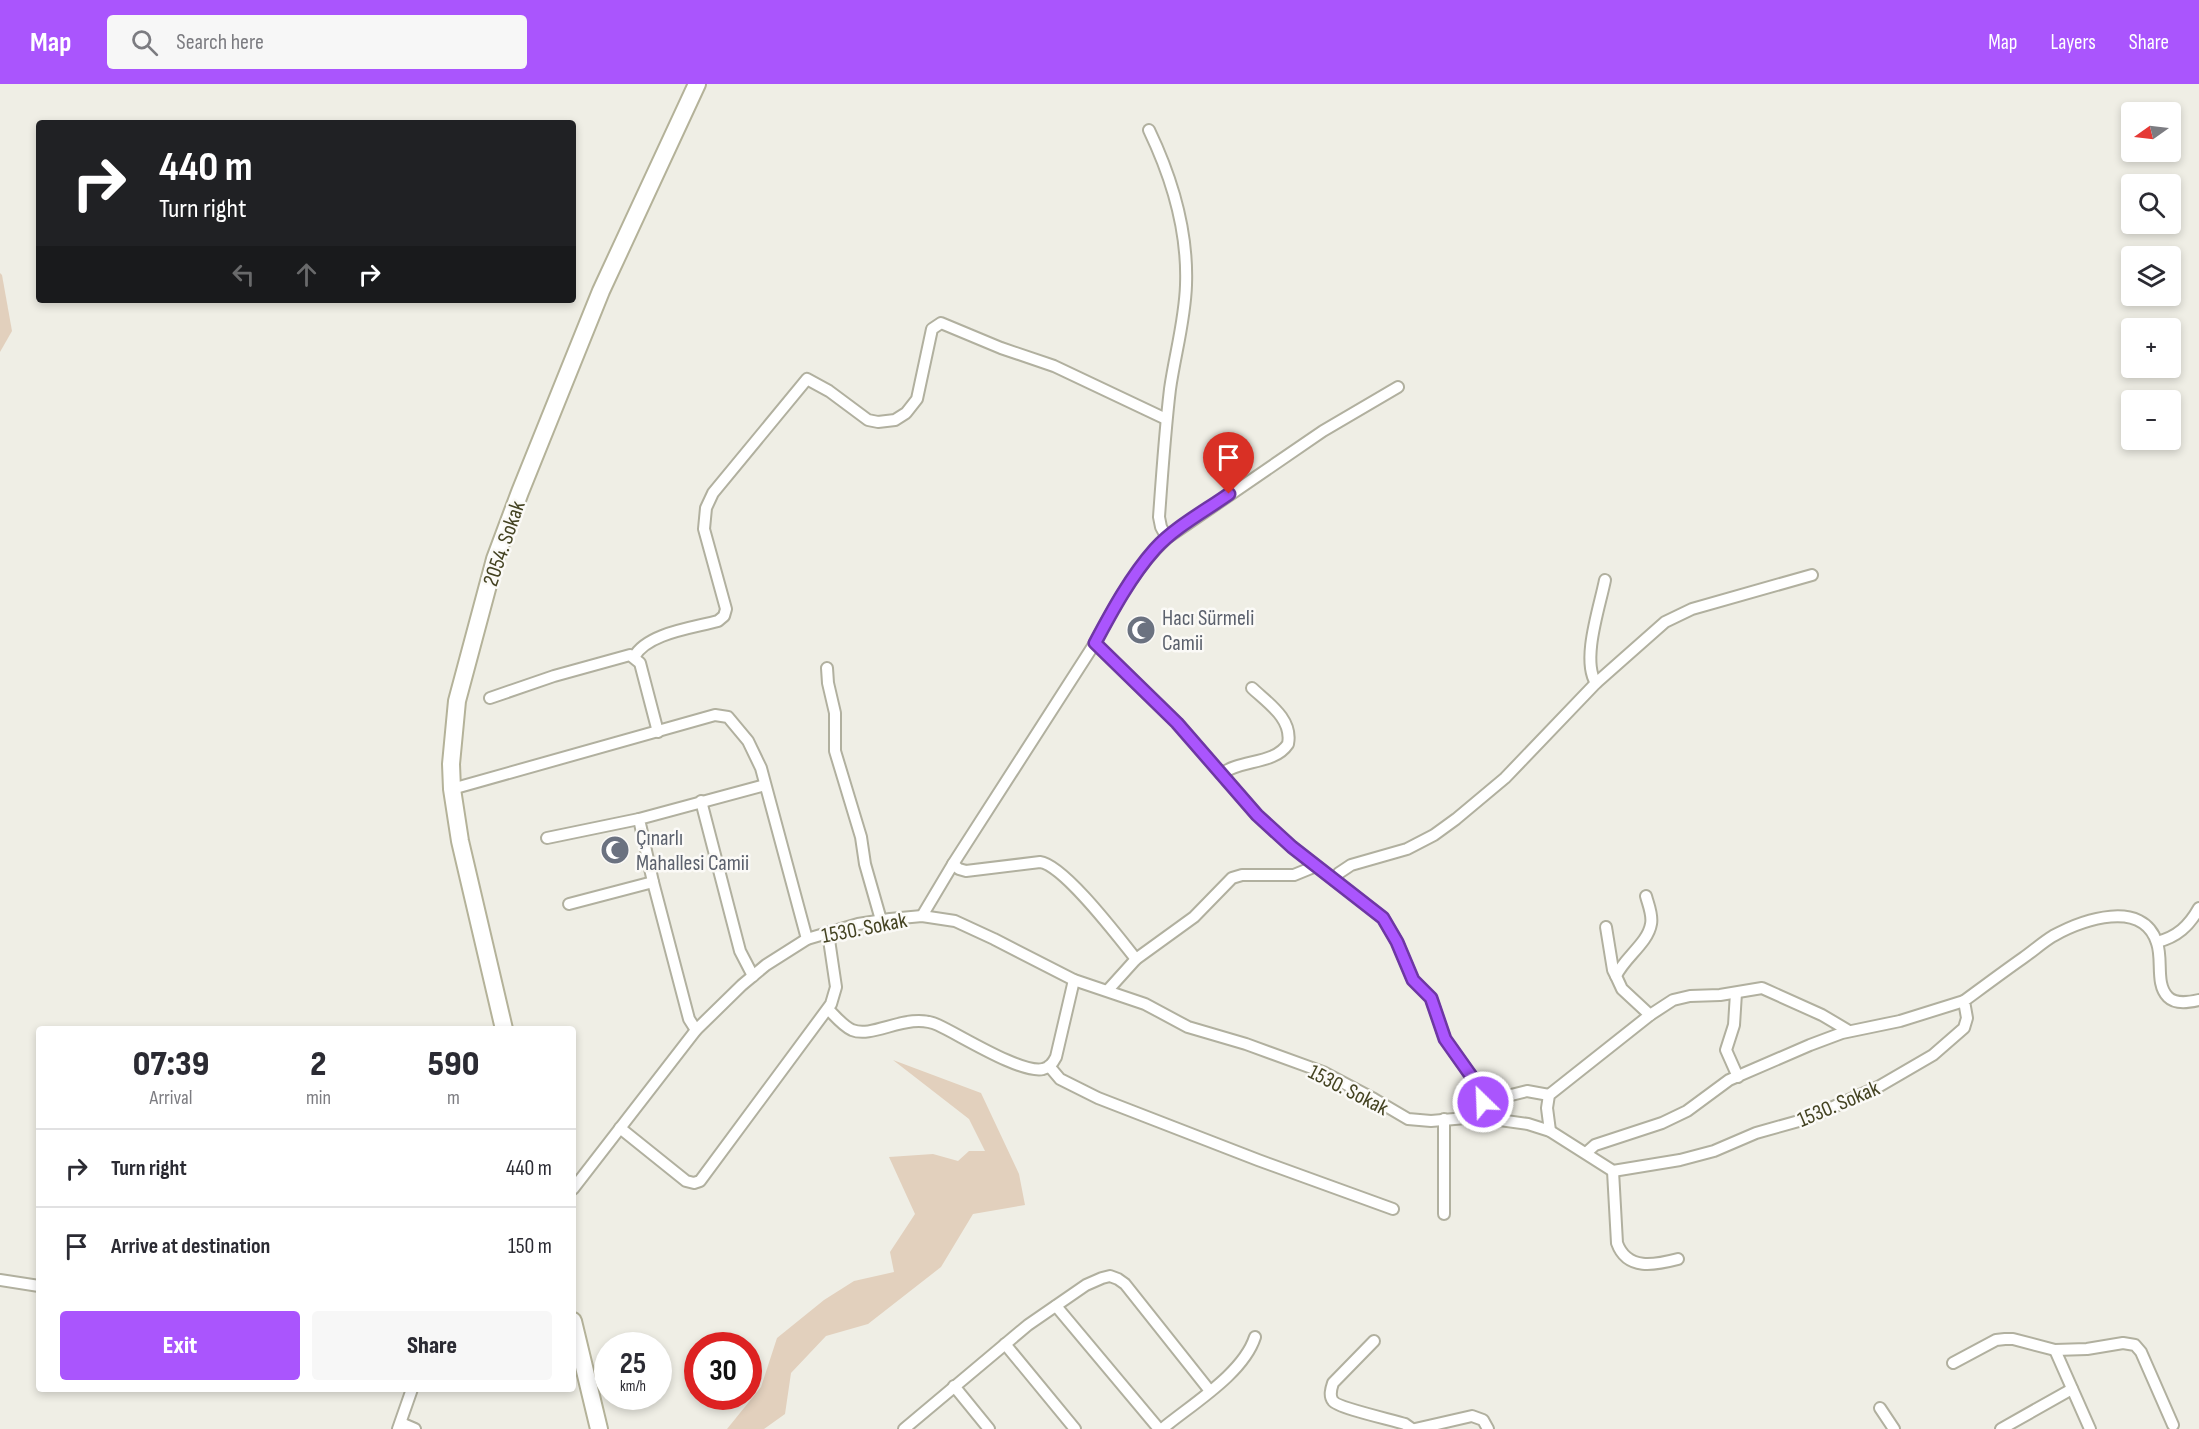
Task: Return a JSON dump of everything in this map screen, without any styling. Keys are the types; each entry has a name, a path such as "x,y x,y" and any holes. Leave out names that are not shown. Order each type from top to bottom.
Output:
{"main road":[{"name":"2054. Sokak","path":"503,1026 460,841 452,789 451,764 457,701 495,559 601,291 697,84"},
{"path":"576,1333 599,1429"}],"street":[{"path":"1149,130 1174,193 1186,261 1185,301 1166,419 1159,517 1167,538"},
{"path":"634,657 640,647 652,639 718,621 724,616 726,609 704,529 706,508 713,493 807,379 829,391 868,420 878,422 895,420 906,413 917,399 932,328 941,323 1001,348 1054,366 1166,419"},
{"path":"922,916 1095,643 1108,618 1155,550 1167,538 1323,431 1398,387"},
{"path":"1334,880 1339,873 1351,865 1407,849 1434,835 1456,819 1505,777 1596,683 1665,622 1692,609 1812,575"},
{"path":"1596,683 1591,676 1590,667 1593,639 1605,580"},
{"path":"1095,643 1177,723 1257,815 1316,866 1383,918 1397,942 1413,980 1431,998 1445,1039 1479,1087 1486,1118"},
{"path":"490,698 622,656 634,657 642,667 658,732"},
{"path":"827,668 835,713 835,751 861,837 865,864 881,920"},
{"path":"1221,774 1236,765 1276,755 1288,744 1287,725 1278,712 1252,688"},
{"path":"452,789 715,715 728,717 741,731 753,750 765,785 807,939"},
{"path":"547,838 639,819 765,785"},
{"path":"701,801 740,951 753,976"},
{"path":"639,819 689,1019 696,1030"},
{"path":"953,864 966,871 1040,862 1052,866 1100,913 1136,959"},
{"path":"1108,990 1136,959 1194,917 1232,878 1242,875 1284,876 1304,872 1316,866"},
{"path":"569,904 653,882"},
{"path":"1616,976 1626,958 1645,939 1652,924 1646,896"},
{"path":"2157,942 2178,933 2187,926 2199,908"},
{"name":"1530. Sokak","path":"576,1185 696,1030 753,976 783,953 807,939 881,920 922,916 955,921 1074,980 1145,1004 1188,1027 1246,1044 1323,1072 1408,1119 1431,1121 1486,1118 1528,1124 1550,1131 1613,1171 1680,1160 1714,1151 1756,1133 1806,1119 1878,1087 1933,1055 1964,1028 1967,1018 1964,1002"},
{"path":"1586,1153 1595,1145 1662,1123 1687,1111 1718,1087 1810,1045 1849,1031 1900,1021 1964,1002 2052,936 2100,917 2121,916 2145,925 2157,942 2161,980 2168,996 2182,1002 2199,1000"},
{"path":"1606,927 1613,970 1622,989 1650,1015"},
{"path":"620,1128 686,1181 694,1183 700,1180 834,999 836,987 828,933"},
{"path":"828,1009 853,1031 863,1032 912,1021 928,1021 1004,1059 1027,1068 1040,1070 1049,1066 1056,1057 1074,980"},
{"path":"1550,1131 1547,1108 1549,1095 1650,1015 1673,1000 1762,988 1822,1015 1849,1031"},
{"path":"1736,993 1734,1025 1726,1050 1738,1077"},
{"path":"1049,1066 1060,1079 1098,1098 1393,1209"},
{"path":"1483,1102 1527,1091 1549,1095"},
{"path":"1444,1119 1444,1214"},
{"path":"1613,1171 1617,1243 1622,1253 1631,1262 1646,1264 1678,1259"},
{"path":"905,1429 1005,1344 1086,1285 1110,1276 1125,1284 1210,1391"},
{"path":"0,1280 36,1286"},
{"path":"1056,1306 1161,1429 1210,1391 1244,1359 1251,1350 1255,1337"},
{"path":"1953,1363 2001,1339 2013,1339 2055,1350 2087,1349 2123,1343 2134,1345 2141,1352 2173,1425"},
{"path":"1374,1341 1333,1383 1331,1390 1335,1403 1405,1424 1414,1429 1472,1416 1483,1420 1488,1429"},
{"path":"1005,1344 1075,1429"},
{"path":"2055,1350 2090,1429"},
{"path":"954,1386 989,1429"},
{"path":"2001,1429 2072,1389"},
{"path":"411,1392 400,1426 416,1429"},
{"path":"1880,1408 1894,1429"}],"shaded area":[{"path":"0,273 12,331 0,352"},
{"path":"893,1060 981,1093 1019,1174 1025,1205 973,1214 941,1267 868,1324 826,1336 791,1373 785,1414 764,1429 727,1429 742,1410 762,1410 762,1384 777,1338 824,1300 854,1281 894,1272 890,1252 915,1214 889,1157 933,1154 958,1161 969,1151 985,1151 969,1119"}],"place":[{"name":"Hacı Sürmeli Camii","path":"1141,630"},
{"name":"Çınarlı Mahallesi Camii","path":"615,850"}],"route":[{"path":"1229,494 1167,538 1155,550 1108,618 1095,643 1177,723 1257,815 1292,847 1383,918 1397,942 1413,980 1431,998 1445,1039 1479,1087 1483,1102"}]}
